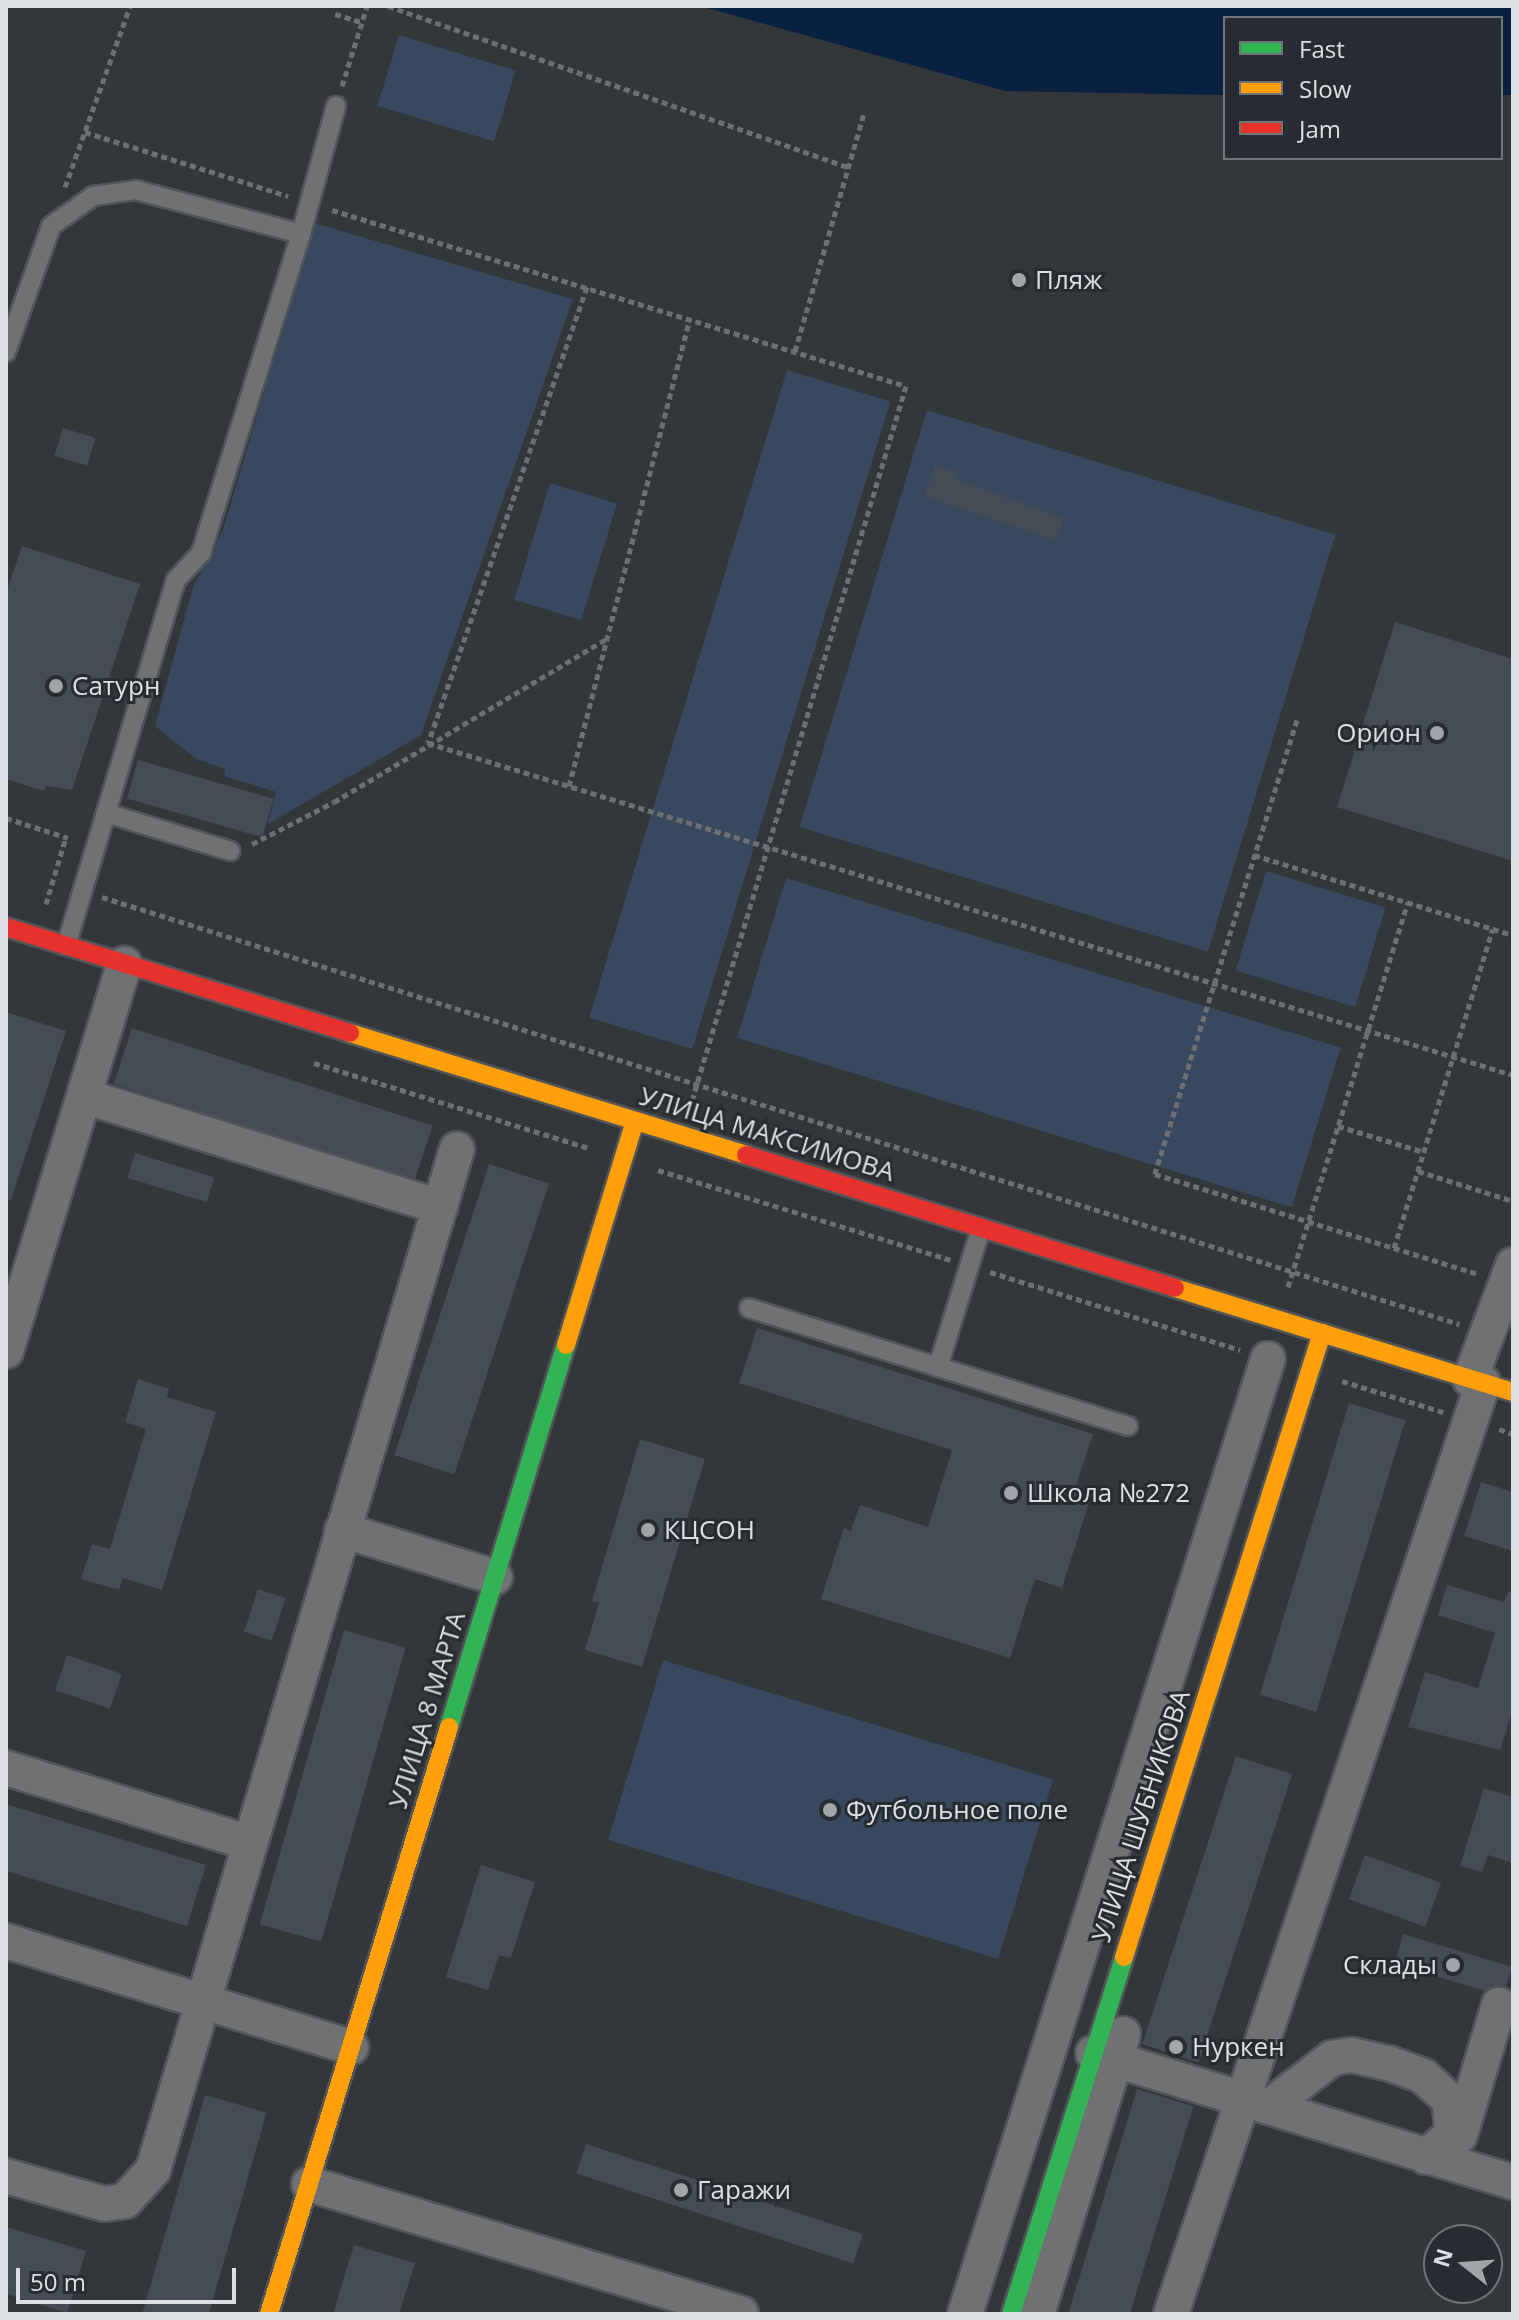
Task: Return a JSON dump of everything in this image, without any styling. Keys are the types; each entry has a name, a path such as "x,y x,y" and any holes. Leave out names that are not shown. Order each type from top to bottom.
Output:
{"street":[{"name":"УЛИЦА МАКСИМОВА","path":"6,927 1489,1385"},
{"path":"6,1351 124,964"},
{"path":"84,1096 440,1207"},
{"name":"УЛИЦА 8 МАРТА","path":"269,2314 635,1121"},
{"path":"6,2176 105,2204 125,2201 142,2188 153,2170 247,1842 457,1149"},
{"path":"1171,2314 1255,2103 1471,1421 1489,1385 1485,1333 1509,1273"},
{"name":"УЛИЦА ШУБНИКОВА","path":"1011,2314 1104,2056 1322,1333"},
{"path":"965,2314 1268,1359"},
{"path":"1037,2314 1104,2056 1327,1376"},
{"path":"342,1530 495,1577"},
{"path":"6,1768 247,1842"},
{"path":"6,1941 351,2047"},
{"path":"1442,2162 1455,2150 1499,2005"},
{"path":"1255,2103 1332,2058 1352,2055 1388,2063 1423,2076 1450,2100 1452,2134 1442,2162"},
{"path":"1104,2056 1513,2182"},
{"path":"309,2184 741,2314"}],"lane":[{"path":"66,946 176,580 201,553 301,234 306,202 336,106"},
{"path":"6,352 51,226 93,196 136,190 301,234"},
{"path":"106,813 230,851"},
{"path":"938,1367 981,1228"},
{"path":"749,1308 1128,1426"}],"path":[{"path":"51,226 130,6"},
{"path":"336,106 367,6"},
{"path":"388,6 849,167"},
{"path":"335,14 362,22"},
{"path":"795,351 864,114"},
{"path":"85,132 906,386 682,1135"},
{"path":"428,743 587,287"},
{"path":"569,786 690,319"},
{"path":"230,851 334,802 607,638"},
{"path":"1297,720 1155,1174 1394,1248 1509,1273"},
{"path":"428,743 1513,1075"},
{"path":"6,818 95,846"},
{"path":"1254,855 1513,935"},
{"path":"82,891 1485,1333"},
{"path":"1278,1319 1408,902"},
{"path":"1394,1248 1493,929"},
{"path":"308,1062 1268,1359"},
{"path":"1338,1126 1424,1152"},
{"path":"1418,1171 1513,1201"},
{"path":"1327,1376 1471,1421"}],"shaded area":[{"path":"700,6 1513,6 1513,95 1503,95 1503,16 1223,16 1223,95 1005,91"},
{"path":"399,35 516,71 494,141 377,106"},
{"path":"314,223 573,299 421,735 268,824 276,792 224,776 225,769 196,759 155,726 193,587 223,530"},
{"path":"787,370 890,402 692,1049 589,1017"},
{"path":"927,410 1335,535 1208,952 800,827"},
{"path":"550,483 617,503 581,620 514,600"},
{"path":"1266,871 1386,908 1355,1007 1236,970"},
{"path":"786,878 1341,1048 1292,1207 737,1038"},
{"name":"Футбольное поле","path":"663,1660 1053,1779 998,1959 608,1840"}],"building":[{"path":"63,428 96,438 87,466 55,456"},
{"path":"935,465 957,473 955,479 1064,518 1056,541 924,496"},
{"name":"Сатурн","path":"22,546 140,584 72,790 46,786 44,791 6,779 6,593"},
{"name":"Орион","path":"1395,622 1513,659 1513,861 1337,807"},
{"path":"138,760 274,799 263,837 127,798"},
{"path":"6,1012 66,1031 11,1200 6,1199"},
{"path":"132,1028 433,1126 414,1182 114,1084"},
{"path":"135,1153 214,1177 207,1202 127,1178"},
{"path":"489,1164 549,1183 454,1474 394,1455"},
{"name":"Школа №272","path":"757,1328 1093,1434 1074,1491 1091,1496 1062,1588 1035,1579 1010,1658 821,1599 844,1528 851,1531 860,1505 928,1527 952,1450 739,1383"},
{"path":"138,1379 169,1389 167,1397 216,1412 162,1590 123,1578 119,1590 81,1579 92,1544 110,1549 146,1429 125,1422"},
{"path":"1349,1403 1405,1420 1316,1712 1260,1695"},
{"name":"КЦСОН","path":"640,1439 705,1459 642,1667 585,1650 599,1603 592,1601"},
{"path":"1481,1482 1513,1492 1513,1551 1464,1536"},
{"path":"1447,1585 1504,1602 1508,1592 1513,1593 1513,1709 1500,1750 1408,1727 1425,1672 1478,1688 1495,1633 1438,1615"},
{"path":"258,1589 286,1598 272,1641 244,1632"},
{"path":"344,1630 406,1648 321,1942 260,1924"},
{"path":"67,1655 122,1674 110,1709 55,1690"},
{"path":"1236,1756 1292,1774 1198,2062 1142,2044"},
{"path":"1484,1788 1513,1797 1513,1863 1488,1855 1482,1872 1460,1866"},
{"path":"6,1804 206,1865 187,1926 6,1871"},
{"path":"1365,1855 1441,1883 1425,1927 1349,1899"},
{"path":"481,1865 535,1882 511,1958 499,1955 488,1990 446,1977"},
{"name":"Склады","path":"1403,1934 1512,1967 1506,1987 1485,1991 1395,1964"},
{"path":"1137,2089 1193,2106 1130,2314 1068,2314"},
{"path":"205,2095 267,2113 209,2314 142,2314"},
{"name":"Гаражи","path":"586,2144 863,2234 853,2263 576,2173"},
{"path":"6,2227 86,2251 67,2313 6,2294"},
{"path":"354,2245 415,2263 399,2314 333,2314"}],"traffic: fast":[{"path":"449,1727 566,1345"},
{"path":"1011,2314 1124,1957"}],"traffic: slow":[{"path":"350,1033 746,1155"},
{"path":"566,1345 635,1121"},
{"path":"1175,1288 1513,1392"},
{"path":"1124,1957 1322,1333"},
{"path":"269,2314 449,1727"}],"traffic: jam":[{"path":"6,927 350,1033"},
{"path":"746,1155 1175,1288"}],"place":[{"name":"Пляж","path":"1019,280"},
{"name":"Сатурн","path":"56,686"},
{"name":"Орион","path":"1437,733"},
{"name":"Школа №272","path":"1011,1493"},
{"name":"КЦСОН","path":"648,1530"},
{"name":"Футбольное поле","path":"830,1810"},
{"name":"Склады","path":"1453,1965"},
{"name":"Нуркен","path":"1176,2047"},
{"name":"Гаражи","path":"681,2190"}]}
